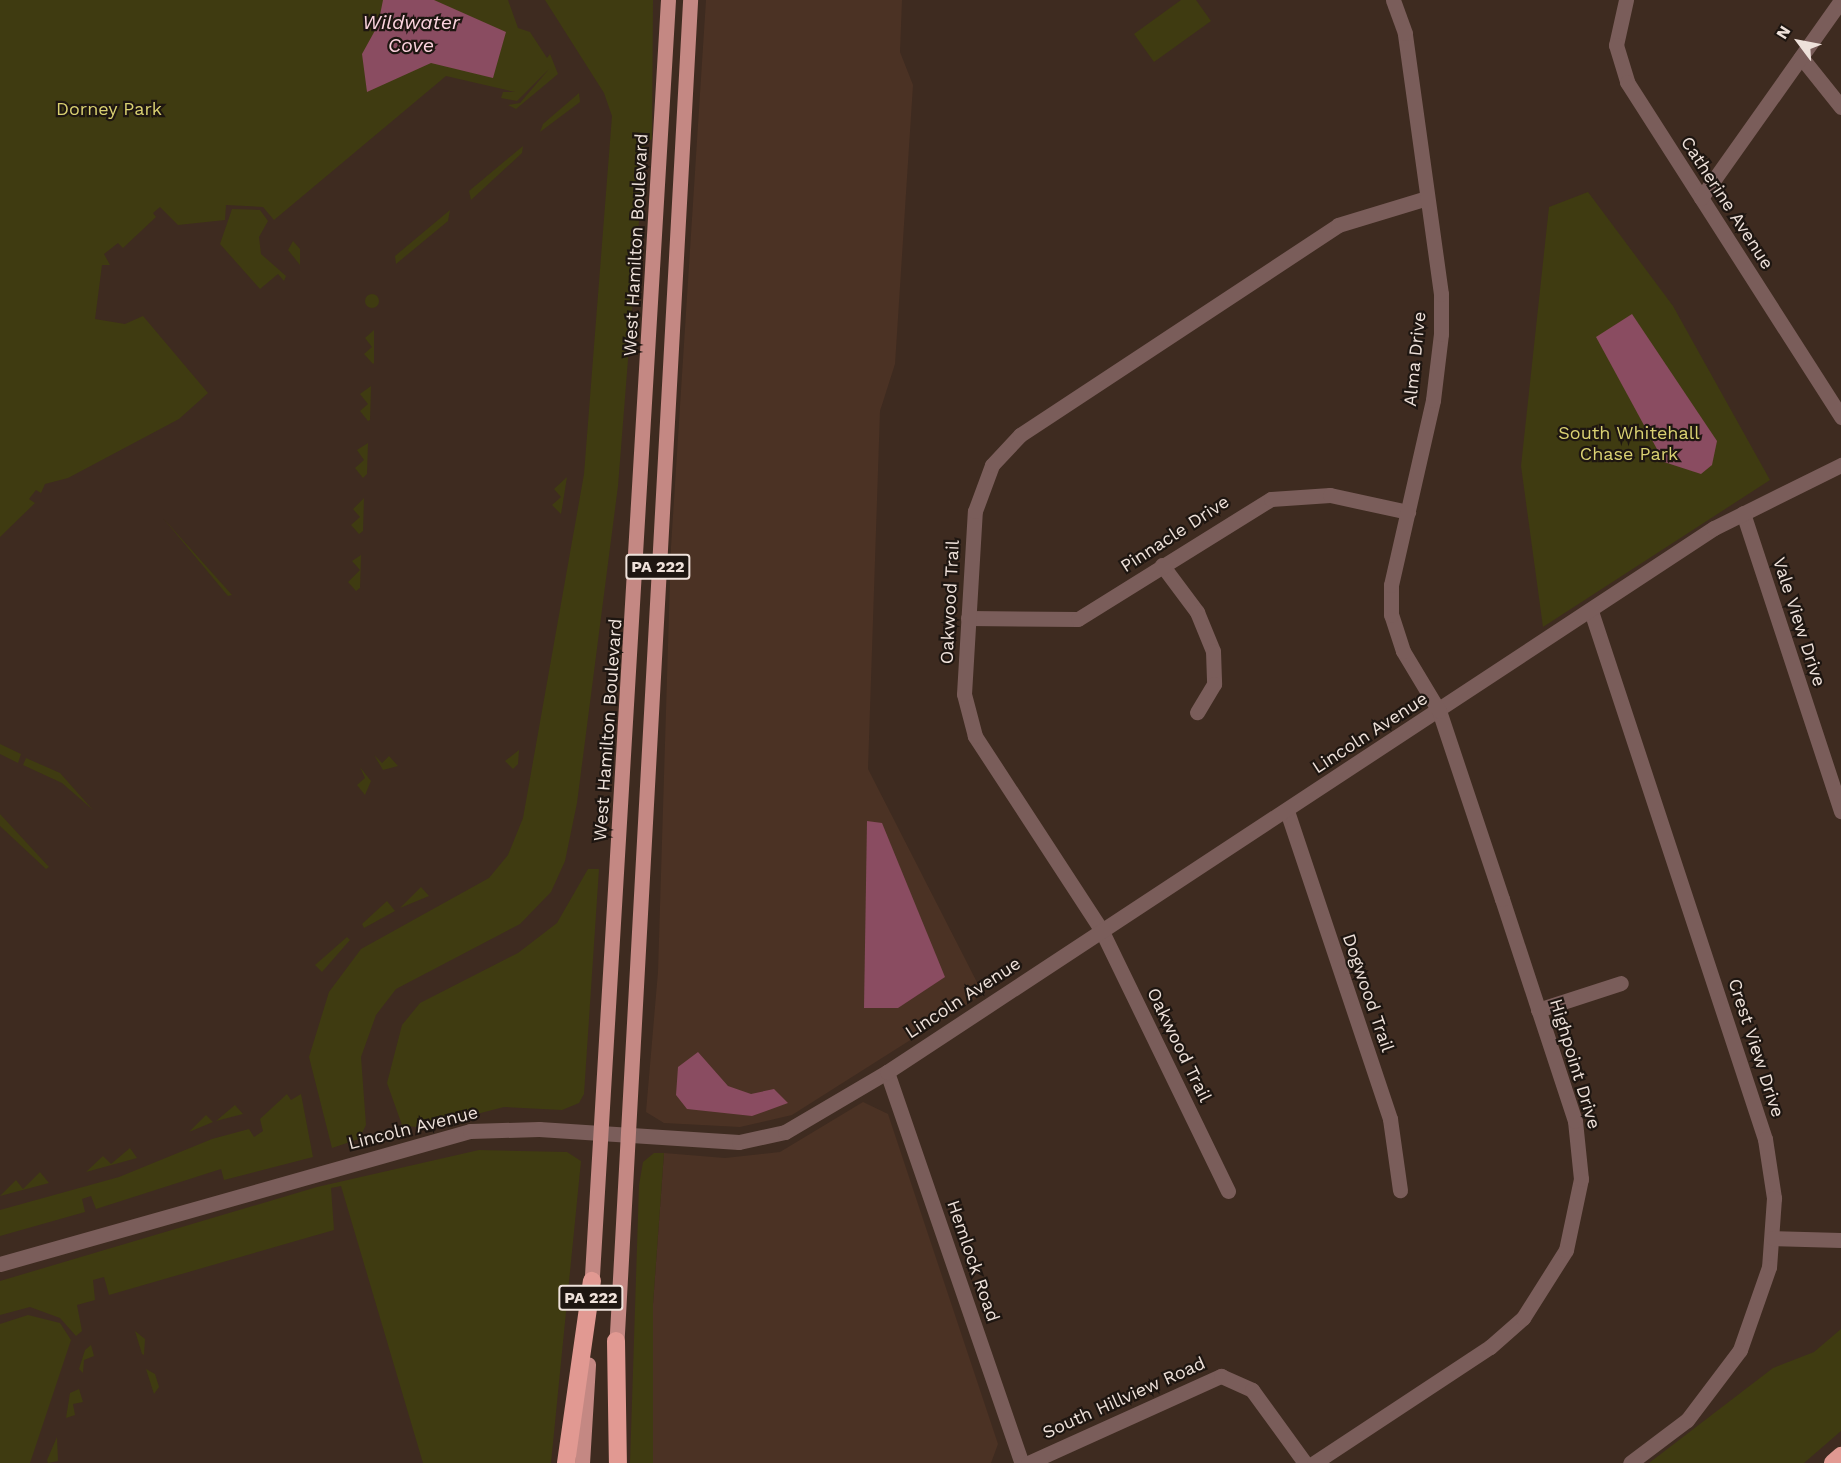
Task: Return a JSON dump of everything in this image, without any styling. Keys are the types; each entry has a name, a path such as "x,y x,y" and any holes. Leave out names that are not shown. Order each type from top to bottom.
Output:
{"highway":[{"path":"566,1463 592,1281"},
{"path":"616,1341 618,1463"},
{"path":"1833,1463 1841,1456"}],"main road":[{"name":"West Hamilton Boulevard","path":"582,1463 668,0"},
{"name":"PA 222","path":"609,1463 629,1135 690,0"}],"street":[{"name":"Alma Drive","path":"1393,0 1405,33 1427,198 1441,334 1433,400 1391,585 1391,615 1402,651 1439,711"},
{"name":"Catherine Avenue","path":"1626,0 1617,28 1620,66 1841,417"},
{"path":"1701,198 1841,0"},
{"path":"1801,57 1841,107"},
{"name":"Oakwood Trail","path":"1228,1191 1102,931 975,736 964,694 976,503 992,465 1013,441 1338,225 1427,198"},
{"name":"Lincoln Avenue","path":"0,1264 470,1131 629,1135 739,1142 771,1137 887,1072 1743,513 1841,465"},
{"name":"Pinnacle Drive","path":"968,618 1078,619 1250,508 1282,497 1330,495 1408,512"},
{"name":"Vale View Drive","path":"1743,513 1841,811"},
{"path":"1162,565 1197,612 1213,651 1214,684 1197,712"},
{"name":"Crest View Drive","path":"1591,611 1765,1139 1773,1238 1756,1314 1725,1375 1687,1420 1630,1463"},
{"name":"Highpoint Drive","path":"1314,1463 1502,1338 1554,1277 1575,1222 1580,1150 1538,1010 1439,711"},
{"name":"Dogwood Trail","path":"1287,811 1390,1119 1400,1190"},
{"path":"1538,1010 1621,983"},
{"name":"Hemlock Road","path":"887,1072 1022,1463"},
{"path":"1773,1238 1841,1240"},
{"name":"South Hillview Road","path":"1028,1463 1221,1376 1252,1389 1305,1463"}],"shaded area":[{"path":"706,0 902,0 900,52 913,85 895,364 880,411 868,769 983,994 792,1115 740,1127 664,1123 646,1112 658,972 671,547"},
{"path":"863,1102 888,1114 998,1444 991,1463 653,1463 653,1304 664,1153 725,1158 780,1152"}],"green space":[{"name":"Dorney Park","path":"0,0 508,0 518,28 530,32 547,58 550,54 558,74 516,109 508,105 520,103 549,69 517,101 501,98 503,92 515,92 446,76 274,220 263,207 226,205 225,220 178,225 160,207 153,213 156,217 123,248 118,243 104,254 110,265 102,265 95,319 125,324 143,316 208,393 179,419 68,478 45,484 41,493 36,490 29,499 35,503 0,537"},
{"path":"545,0 653,0 652,139 645,145 618,486 577,803 565,861 551,892 520,924 396,989 376,1015 361,1057 366,1125 359,1139 332,1148 309,1057 329,992 361,949 489,878 508,855 523,818 584,474 612,116 604,93"},
{"path":"1181,0 1196,0 1211,21 1154,62 1134,34"},
{"path":"579,93 580,102 540,132 543,124"},
{"path":"523,146 522,153 471,200 469,191"},
{"name":"South Whitehall Chase Park","path":"1588,192 1673,306 1770,480 1543,627 1521,466 1549,207"},
{"path":"232,209 260,210 268,221 259,237 261,254 286,276 284,281 278,274 260,289 220,244"},
{"path":"450,210 448,221 396,264 395,256"},
{"path":"293,241 300,249 300,265 288,250"},
{"path":"372,294 377,296 379,301 377,306 372,308 367,306 365,301 367,296"},
{"path":"374,330 373,364 364,354 372,347 365,338"},
{"path":"371,386 370,420 368,421 360,411 368,404 360,394"},
{"path":"368,443 367,474 363,478 355,468 364,460 357,450"},
{"path":"567,477 561,514 552,505 561,497 554,489"},
{"path":"364,498 363,531 359,534 351,525 360,517 353,509"},
{"path":"163,518 232,595 228,596"},
{"path":"361,555 360,588 356,591 348,582 360,570 352,561"},
{"path":"0,744 21,754 18,763 0,754"},
{"path":"519,750 518,764 513,769 505,761"},
{"path":"374,755 382,763 389,756 398,766 383,770"},
{"path":"26,758 60,773 93,810 62,783 23,765"},
{"path":"360,767 371,781 365,795 357,785 365,778"},
{"path":"0,814 49,867 46,869 0,826"},
{"path":"588,869 599,869 584,1094 579,1103 562,1110 504,1107 422,1128 402,1125 387,1083 402,1025 420,1003 518,953 557,923"},
{"path":"421,887 429,896 400,908"},
{"path":"387,901 395,911 364,928 362,924"},
{"path":"347,937 350,940 322,972 315,965"},
{"path":"287,1094 291,1100 301,1094 313,1157 224,1180 221,1169 96,1209 91,1196 82,1199 85,1212 0,1236 0,1210 119,1177 212,1139 249,1129 254,1137 263,1131 260,1119"},
{"path":"235,1105 243,1114 216,1121"},
{"path":"206,1115 213,1122 189,1132"},
{"path":"130,1148 137,1158 86,1172 103,1156 111,1164"},
{"path":"479,1150 567,1152 581,1161 551,1463 423,1463 341,1186 331,1188 334,1230 109,1295 104,1277 93,1280 95,1300 77,1305 82,1331 76,1336 60,1318 30,1307 0,1315 0,1281 317,1187"},
{"path":"654,1153 664,1153 653,1304 653,1463 630,1463 639,1185 643,1162"},
{"path":"40,1172 49,1183 0,1196 16,1180 23,1189"},
{"path":"28,1315 60,1323 71,1340 30,1463 0,1463 0,1324"},
{"path":"1841,1329 1841,1431 1804,1463 1649,1463 1773,1368 1814,1352"},
{"path":"135,1331 145,1339 144,1355 142,1354"},
{"path":"91,1345 94,1356 84,1360 83,1373 79,1369 85,1350"},
{"path":"146,1369 155,1374 159,1387 154,1394"},
{"path":"79,1389 83,1402 73,1404 75,1415 66,1418 70,1393"},
{"path":"57,1437 58,1461 48,1463 47,1460"}],"water":[{"name":"Wildwater Cove","path":"383,0 434,0 506,32 493,78 431,63 367,92 362,54 378,25"},
{"path":"1632,314 1717,441 1712,465 1701,474 1664,462 1596,337"},
{"path":"867,821 882,823 945,977 898,1008 864,1008"},
{"path":"698,1052 728,1086 751,1094 774,1089 788,1103 752,1116 687,1109 676,1095 678,1067"}]}
